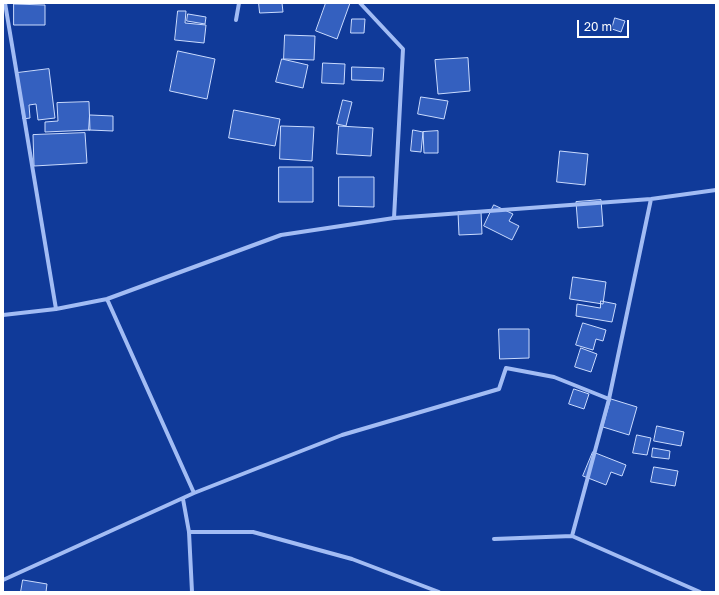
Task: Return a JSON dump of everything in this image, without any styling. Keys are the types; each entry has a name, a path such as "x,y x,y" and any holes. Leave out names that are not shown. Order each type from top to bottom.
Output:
{"street":[{"path":"5,3 56,309"},
{"path":"236,20 239,3"},
{"path":"360,3 403,49 394,218"},
{"path":"3,315 56,309 107,299 281,235 394,218 651,199 716,190"},
{"path":"572,536 610,399 651,199"},
{"path":"107,299 194,493"},
{"path":"3,580 194,493 342,435 499,389 506,368 554,377 610,399"},
{"path":"183,499 189,532 192,592"},
{"path":"189,532 253,532 352,559 439,592"},
{"path":"494,539 572,536 700,592"}],"building":[{"path":"259,3 282,3 283,12 260,13"},
{"path":"326,3 350,3 337,39 316,31"},
{"path":"14,4 45,5 45,25 14,25"},
{"path":"178,11 186,11 185,23 206,25 204,43 175,40"},
{"path":"188,14 206,17 205,24 187,21"},
{"path":"615,18 625,21 621,32 612,29"},
{"path":"352,19 365,19 364,33 351,33"},
{"path":"285,35 315,36 314,60 284,59"},
{"path":"178,51 215,59 207,99 170,91"},
{"path":"468,58 470,91 438,94 435,60"},
{"path":"282,59 308,65 303,88 276,82"},
{"path":"323,63 345,64 344,84 322,83"},
{"path":"352,67 384,68 383,81 352,80"},
{"path":"49,69 55,118 38,120 36,104 29,105 30,118 23,119 17,73"},
{"path":"421,97 448,101 444,119 418,114"},
{"path":"343,100 352,102 346,126 337,124"},
{"path":"89,102 90,130 45,132 45,122 58,121 57,103"},
{"path":"234,110 280,119 275,146 229,138"},
{"path":"90,115 113,116 113,131 89,130"},
{"path":"281,126 314,127 312,161 280,159"},
{"path":"339,126 373,128 371,156 337,154"},
{"path":"413,130 423,132 421,152 411,151"},
{"path":"438,131 438,153 424,153 423,132"},
{"path":"85,133 87,163 34,166 33,135"},
{"path":"560,151 588,154 585,185 557,182"},
{"path":"279,167 313,167 313,202 279,202"},
{"path":"339,177 374,177 374,207 339,206"},
{"path":"601,200 603,226 578,228 576,202"},
{"path":"494,205 513,214 509,221 519,226 512,240 484,226"},
{"path":"481,211 482,234 459,235 458,212"},
{"path":"573,277 606,282 603,304 570,299"},
{"path":"601,301 616,304 612,322 576,316 577,304 600,308"},
{"path":"583,323 606,330 603,341 596,339 593,350 576,345"},
{"path":"499,329 529,329 529,358 500,359"},
{"path":"581,348 597,354 591,372 575,367"},
{"path":"574,389 589,394 584,409 569,404"},
{"path":"611,399 637,407 629,435 603,427"},
{"path":"657,426 684,432 681,446 654,441"},
{"path":"637,435 651,438 647,455 633,453"},
{"path":"653,448 670,451 669,459 652,457"},
{"path":"593,452 626,465 622,476 611,472 606,485 583,476"},
{"path":"654,467 678,471 675,486 651,482"},
{"path":"23,580 47,584 46,592 21,592"}]}
